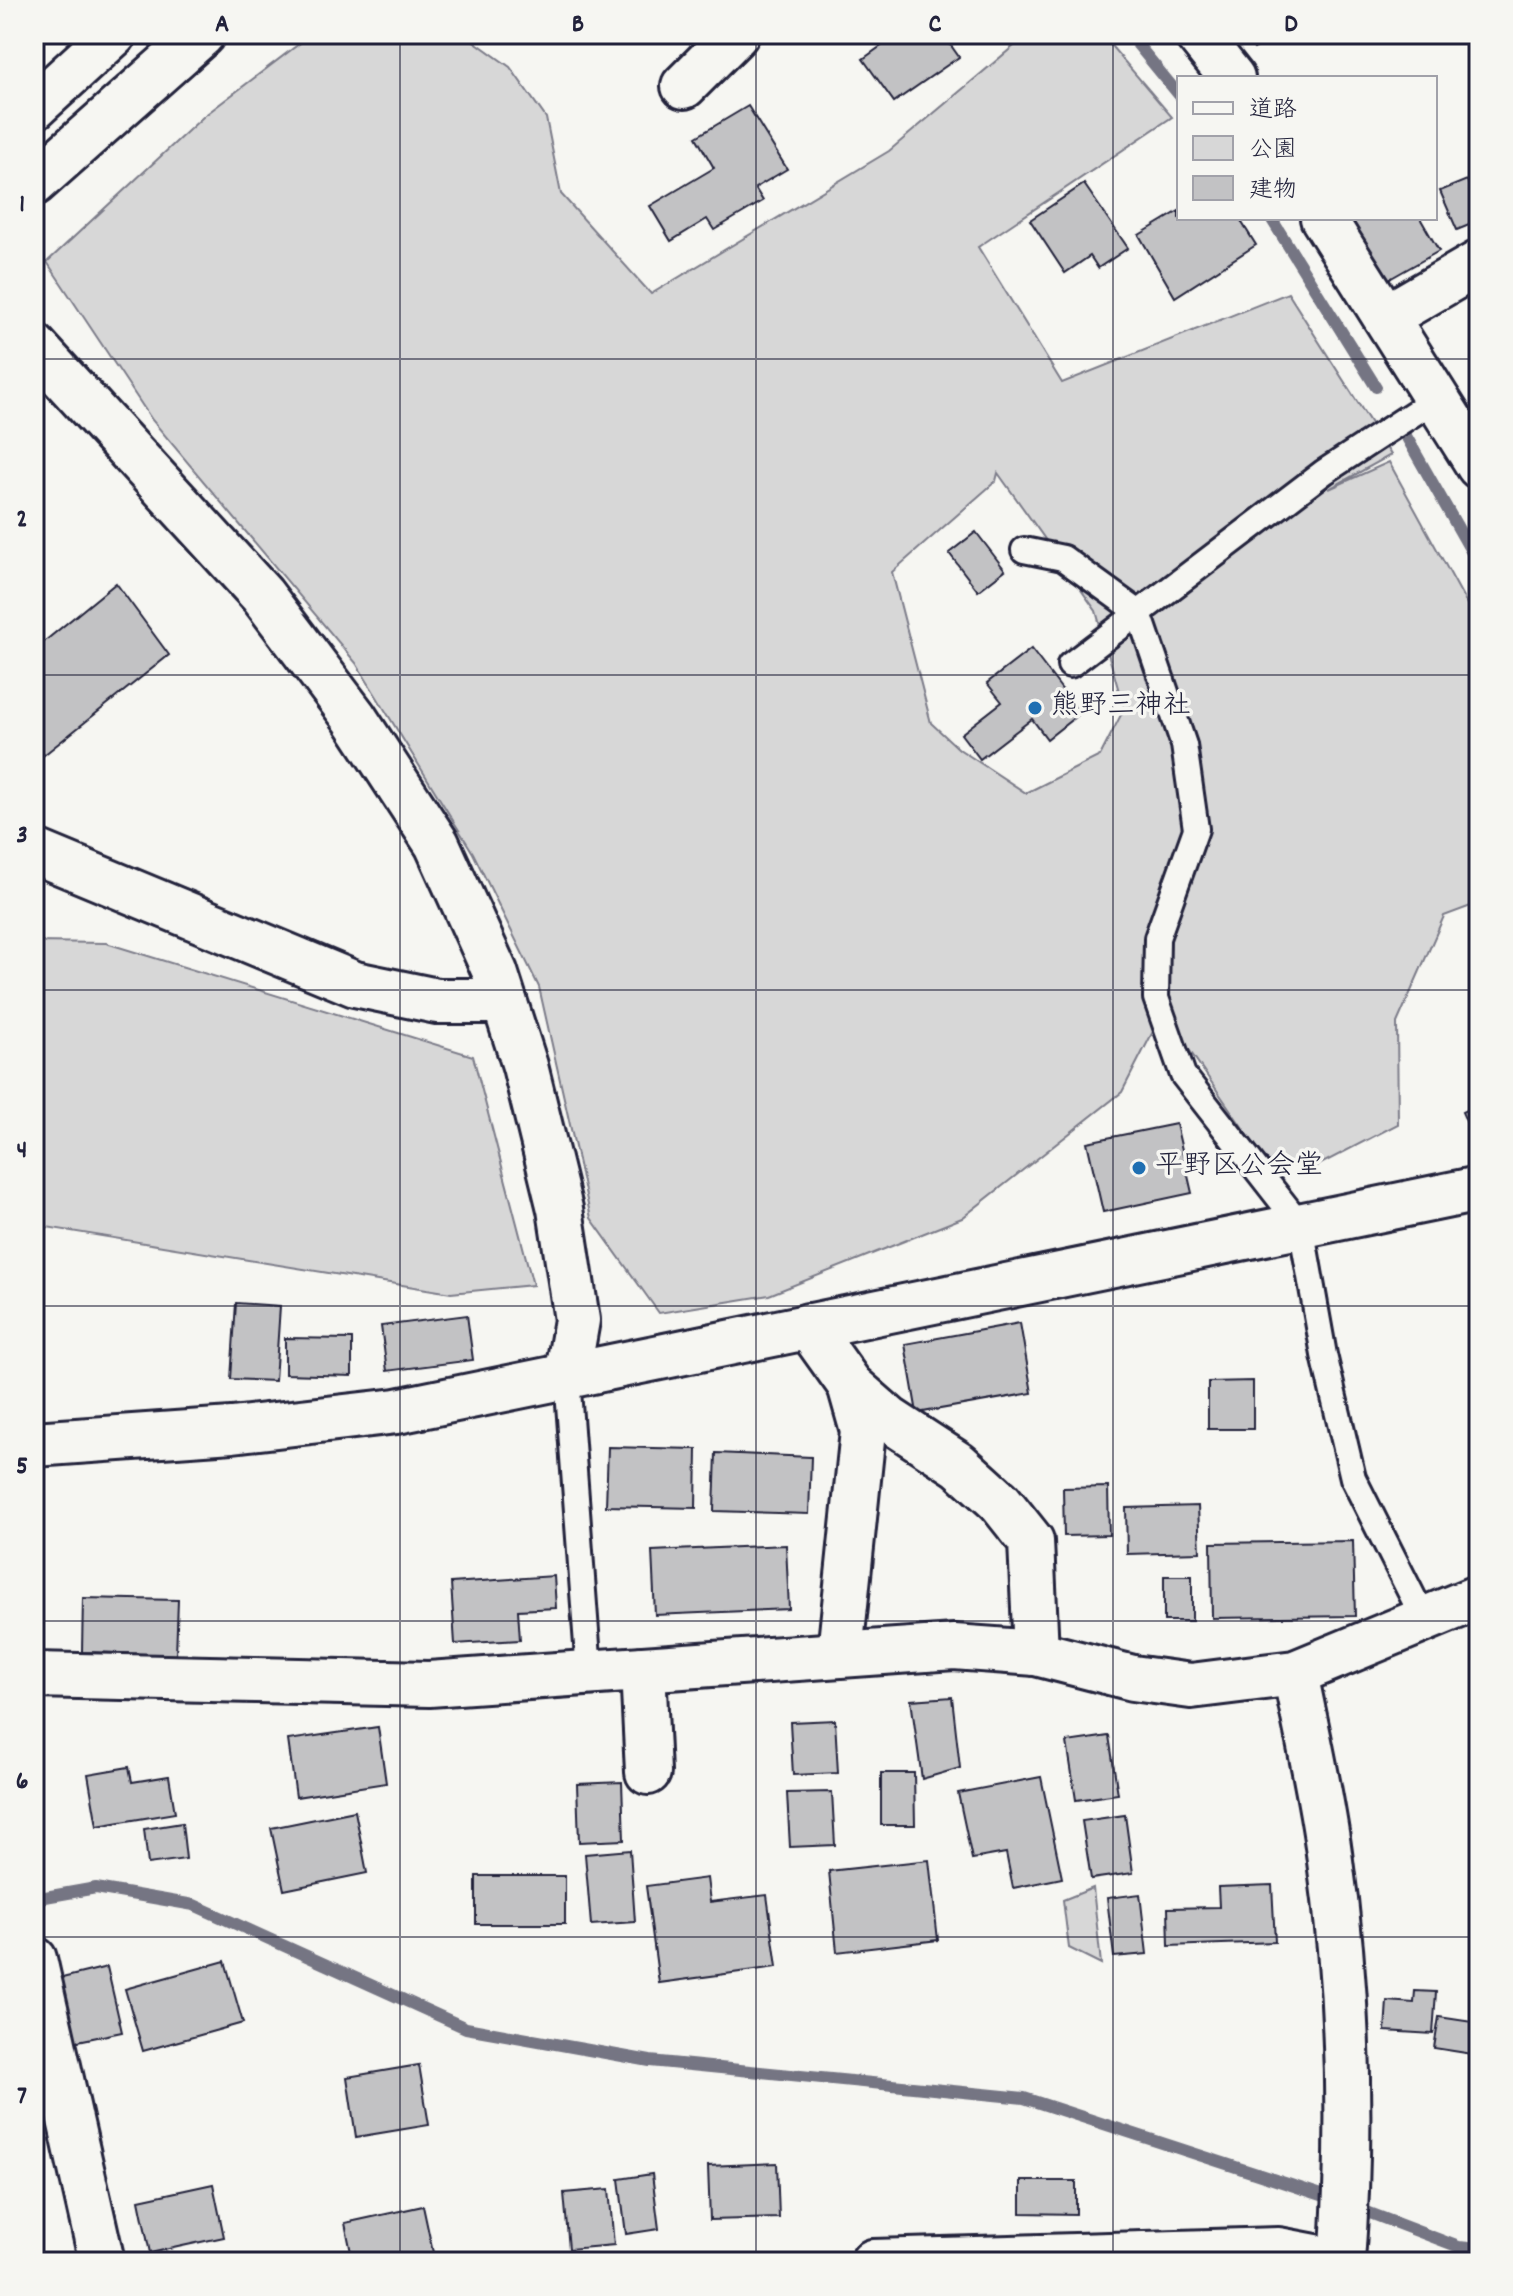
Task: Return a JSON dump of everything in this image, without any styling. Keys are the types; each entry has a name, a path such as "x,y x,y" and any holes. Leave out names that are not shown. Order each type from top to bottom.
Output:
{"street":[{"path":"34,107 114,34"},
{"path":"34,183 202,34"},
{"path":"684,86 736,34"},
{"path":"1197,34 1230,76"},
{"path":"1324,220 1479,466"},
{"path":"1386,317 1479,263"},
{"path":"34,346 262,595 354,717 437,844 495,972 525,1066 560,1209 577,1320 567,1377"},
{"path":"34,851 355,984 437,1001 504,1001"},
{"path":"34,1444 232,1430 397,1411 1479,1189"},
{"path":"808,1326 850,1385 890,1420 959,1465 1000,1502 1031,1541 1036,1653"},
{"path":"840,1653 863,1431 850,1385"},
{"path":"34,1675 429,1684 954,1647 1036,1653 1133,1678 1191,1686 1295,1673 1479,1597"},
{"path":"643,1669 648,1772"},
{"path":"873,2262 1174,2258 1279,2250 1342,2262 1346,2197 1341,1966 1329,1852 1295,1673"},
{"path":"34,1959 102,2262"}],"lane":[{"path":"1070,665 1324,472 1437,398"},
{"path":"1024,550 1063,558 1139,613 1184,745 1196,829 1157,938 1156,998 1183,1075 1301,1226 1324,1355 1353,1478 1424,1619"},
{"path":"567,1377 589,1672"}],"green space":[{"path":"312,34 464,34 510,67 546,118 561,194 651,294 889,151 1028,34 1101,34 1172,117 978,247 1062,383 1288,293 1391,455 1329,489 1389,462 1479,626 1479,903 1444,916 1397,1023 1398,1124 1315,1167 1267,1163 1163,1012 1122,1092 962,1218 769,1295 659,1313 591,1218 539,987 473,853 356,663 152,420 47,262 204,116","holes":["998,473 1096,611 1124,709 1100,756 1026,793 959,749 931,723 892,572 996,481"]},
{"path":"34,942 106,943 473,1056 533,1285 451,1293 34,1225"},
{"path":"1093,1888 1101,1964 1069,1948 1063,1900"}],"building":[{"path":"898,34 949,34 945,37 959,57 894,102 863,59"},
{"path":"1245,34 1279,34 1254,49"},
{"path":"748,106 787,169 755,188 763,201 714,230 707,219 671,241 650,206 714,168 696,137"},
{"path":"1467,180 1479,209 1479,221 1457,230 1440,191"},
{"path":"1084,184 1128,248 1098,268 1090,256 1065,273 1030,220"},
{"path":"1177,212 1177,220 1240,220 1256,245 1175,297 1139,235"},
{"path":"1421,220 1439,251 1379,285 1343,222"},
{"path":"976,532 1005,570 978,591 949,553"},
{"path":"116,583 169,655 34,763 34,650"},
{"name":"熊野三神社","path":"1031,649 1080,713 1047,739 1032,719 980,759 961,734 1002,702 987,683"},
{"path":"1479,1104 1479,1147 1478,1148 1462,1112"},
{"name":"平野区公会堂","path":"1176,1124 1192,1193 1103,1212 1087,1142"},
{"path":"236,1303 280,1306 275,1381 231,1379"},
{"path":"467,1315 473,1360 387,1371 381,1326"},
{"path":"1020,1323 1032,1393 917,1413 905,1344"},
{"path":"285,1338 352,1339 352,1376 285,1374"},
{"path":"1253,1381 1253,1429 1208,1429 1208,1382"},
{"path":"608,1447 697,1449 696,1508 606,1506"},
{"path":"716,1453 811,1457 809,1514 714,1511"},
{"path":"1108,1487 1109,1535 1064,1536 1063,1488"},
{"path":"1198,1506 1200,1552 1127,1554 1126,1508"},
{"path":"1353,1541 1355,1616 1212,1618 1211,1543"},
{"path":"786,1545 789,1609 655,1615 652,1551"},
{"path":"554,1576 556,1608 518,1610 520,1640 455,1644 451,1583"},
{"path":"1164,1576 1192,1576 1192,1621 1164,1621"},
{"path":"83,1598 178,1600 176,1655 82,1652"},
{"path":"952,1697 960,1768 922,1779 911,1700"},
{"path":"835,1720 838,1773 793,1775 790,1722"},
{"path":"378,1727 386,1783 296,1797 288,1740"},
{"path":"1109,1736 1118,1794 1076,1800 1067,1742"},
{"path":"129,1767 132,1782 169,1776 175,1813 97,1826 88,1774"},
{"path":"881,1773 914,1773 915,1825 881,1825"},
{"path":"1041,1777 1062,1878 1013,1888 1006,1853 972,1859 958,1793"},
{"path":"622,1782 624,1840 579,1842 577,1784"},
{"path":"832,1792 835,1845 790,1847 787,1793"},
{"path":"355,1811 367,1873 284,1890 271,1828"},
{"path":"1125,1815 1133,1873 1091,1879 1082,1821"},
{"path":"182,1823 186,1859 148,1864 144,1829"},
{"path":"630,1850 635,1922 591,1925 585,1854"},
{"path":"929,1860 938,1940 837,1952 829,1871"},
{"path":"476,1876 565,1876 565,1924 476,1924"},
{"path":"707,1878 710,1902 767,1895 777,1967 659,1983 646,1886"},
{"path":"1272,1885 1275,1942 1169,1946 1168,1908 1219,1907 1218,1887"},
{"path":"1140,1894 1147,1954 1114,1957 1107,1898"},
{"path":"225,1961 243,2023 143,2051 125,1989"},
{"path":"107,1967 122,2032 73,2042 58,1979"},
{"path":"1415,1991 1436,1992 1433,2034 1385,2031 1387,2001 1414,2003"},
{"path":"1439,2017 1479,2023 1479,2055 1434,2048"},
{"path":"419,2065 429,2125 356,2137 347,2077"},
{"path":"777,2163 779,2218 710,2220 708,2166"},
{"path":"652,2174 659,2229 626,2234 619,2179"},
{"path":"1021,2181 1076,2181 1076,2214 1021,2213"},
{"path":"213,2184 224,2237 150,2253 139,2200"},
{"path":"609,2189 614,2245 569,2249 564,2193"},
{"path":"423,2206 435,2262 353,2262 345,2223"}],"waterway":[{"path":"1129,34 1177,93"},
{"path":"1272,220 1376,387"},
{"path":"1406,436 1479,565"},
{"path":"34,1899 96,1888 194,1905 466,2028 650,2061 1024,2098 1337,2200"},
{"path":"1354,2207 1459,2247 1479,2249"}],"place":[{"name":"熊野三神社","path":"1035,708"},
{"name":"平野区公会堂","path":"1139,1168"}]}
